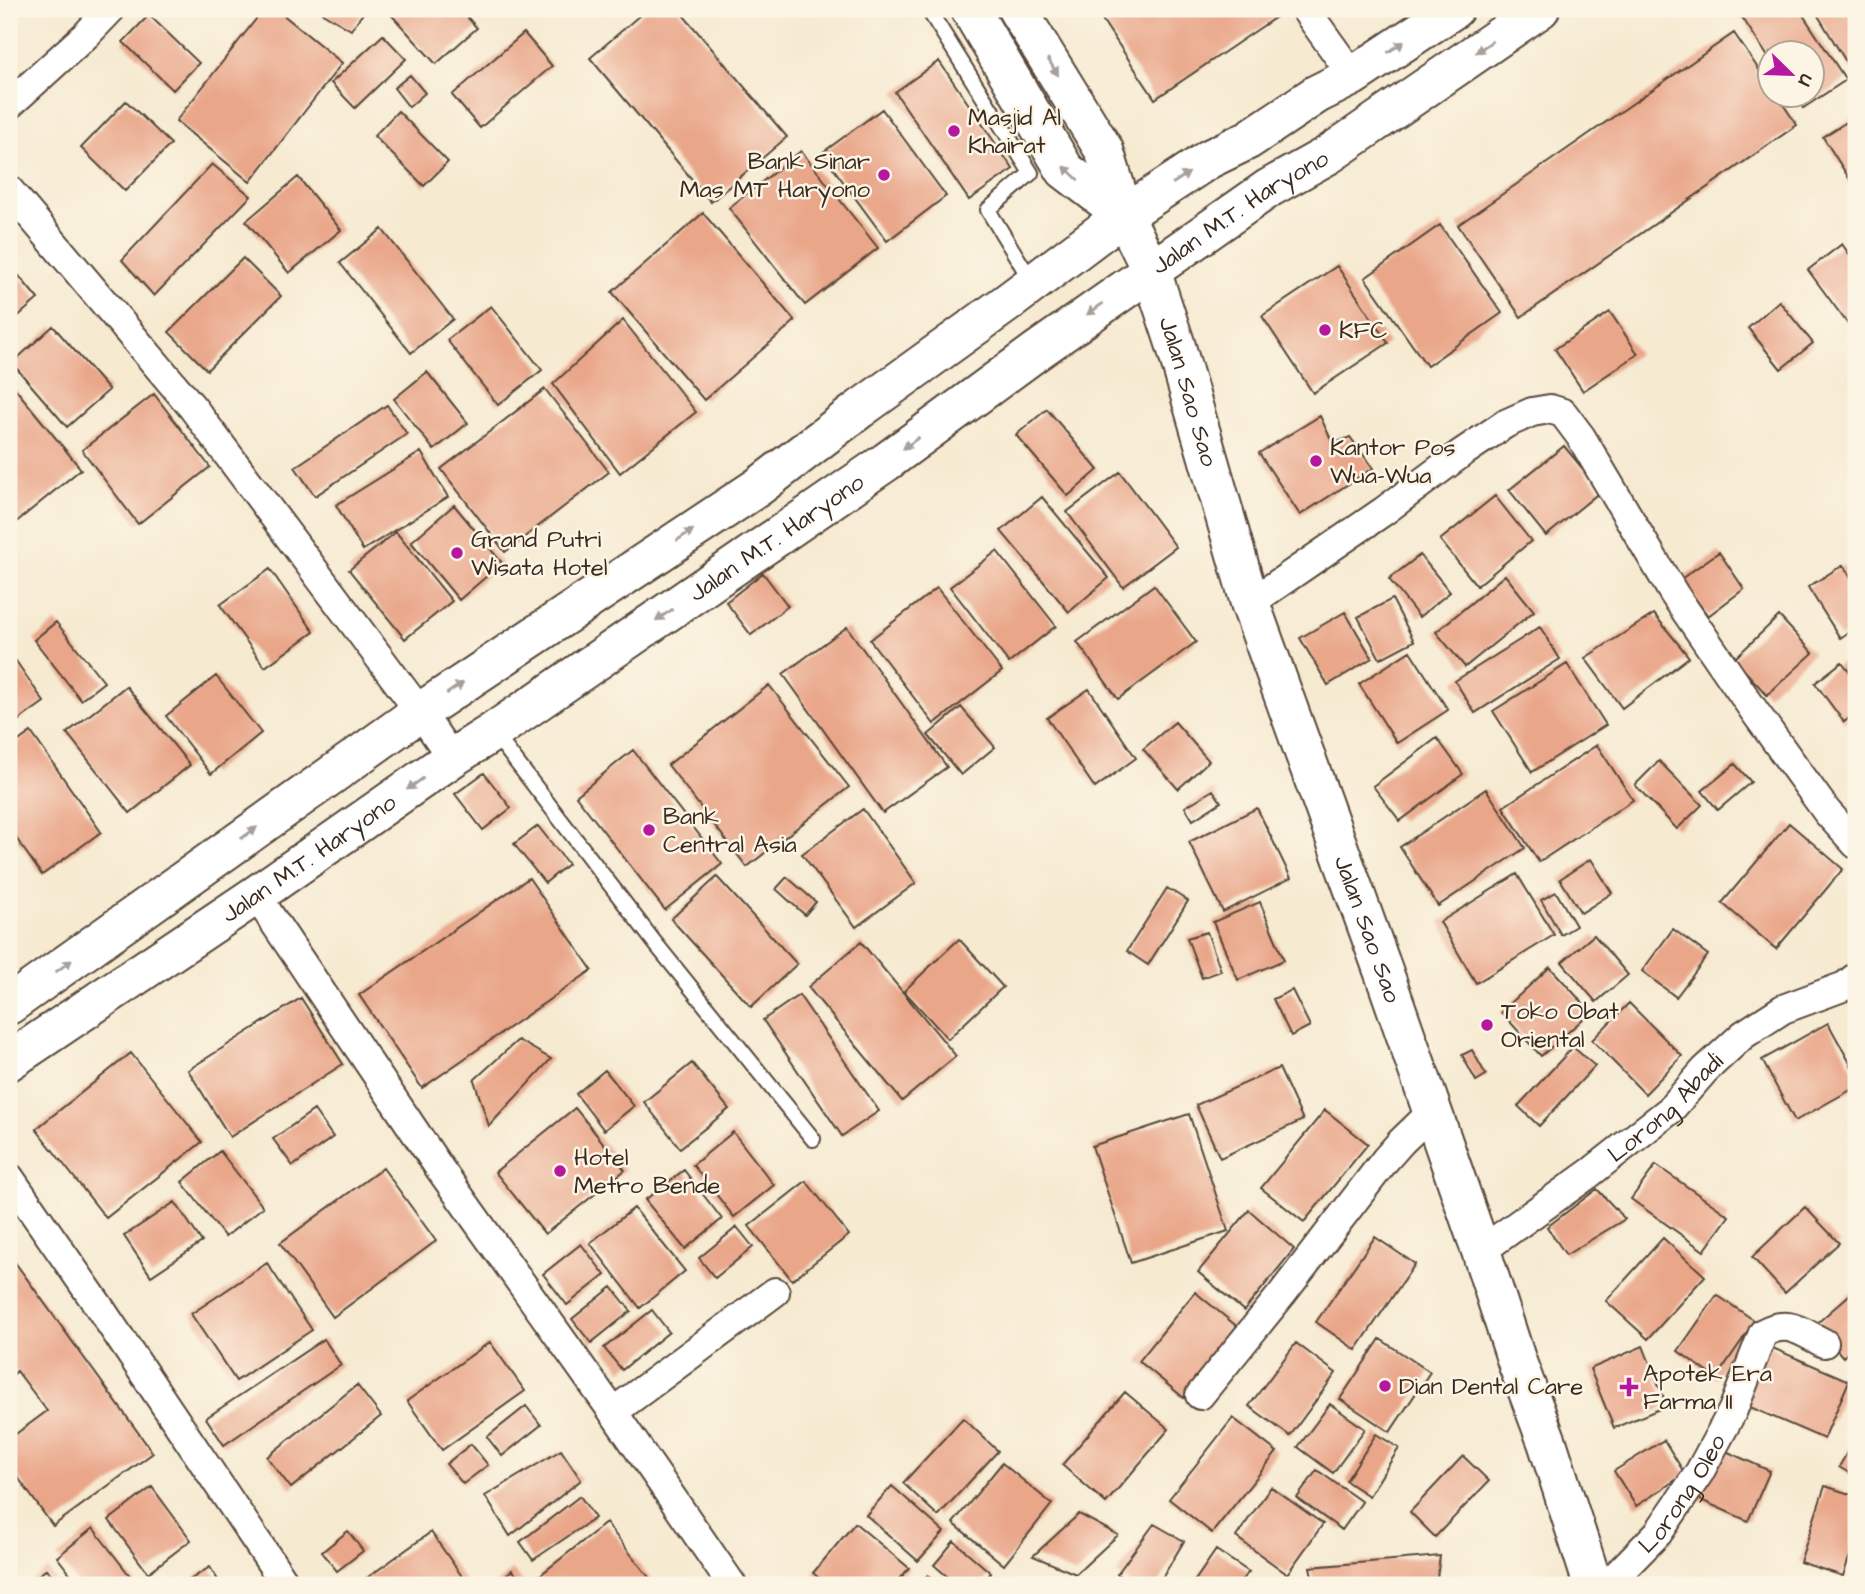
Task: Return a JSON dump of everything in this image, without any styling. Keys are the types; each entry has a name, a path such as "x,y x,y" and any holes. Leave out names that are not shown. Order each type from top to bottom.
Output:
{"main road":[{"path":"970,9 1065,170 1124,215"},
{"name":"Jalan Sao Sao","path":"1017,9 1104,150 1124,215 1151,270 1175,343 1250,603 1384,973 1481,1251 1517,1365 1547,1442 1593,1585"},
{"path":"9,1005 420,712 758,486 1124,215 1209,159 1248,140 1317,94 1353,76 1454,9"},
{"name":"Jalan M.T. Haryono","path":"9,1061 256,895 886,462 1037,351 1269,188 1328,155 1541,9"}],"street":[{"path":"9,105 111,9"},
{"path":"1305,9 1353,76"},
{"path":"9,190 193,408 452,758"},
{"path":"1250,603 1505,425 1532,412 1550,410 1563,413 1581,437 1674,594 1827,812 1856,844"},
{"path":"256,895 440,1169 732,1585"},
{"name":"Lorong Abadi","path":"1481,1251 1590,1173 1671,1110 1705,1070 1742,1035 1783,1009 1856,978"},
{"path":"1200,1395 1282,1294 1379,1167 1432,1112"},
{"path":"9,1177 286,1585"},
{"path":"613,1412 775,1292"},
{"name":"Lorong Oleo","path":"1606,1585 1658,1533 1699,1473 1733,1410 1763,1333 1774,1327 1788,1325 1824,1343"}],"lane":[{"path":"928,9 1031,173 988,209 1033,283"},
{"path":"493,732 655,943 813,1139"}],"building":[{"path":"264,9 276,9 342,63 250,182 176,121"},
{"path":"316,9 366,9 351,30"},
{"path":"386,9 460,9 477,28 436,64"},
{"path":"647,9 678,9 787,137 711,202 590,58"},
{"path":"1095,9 1279,9 1282,13 1155,99"},
{"path":"1799,9 1818,38 1756,39 1738,11"},
{"path":"1814,9 1856,9 1856,78"},
{"path":"149,15 199,63 173,90 123,42"},
{"path":"524,33 552,66 480,128 452,95"},
{"path":"1734,33 1756,65 1756,108 1785,108 1797,125 1521,317 1458,225"},
{"path":"383,35 406,59 355,108 331,83"},
{"path":"1826,50 1846,80 1826,93"},
{"name":"Masjid Al Khairat","path":"939,61 1013,169 969,200 895,92"},
{"path":"410,75 425,93 409,107 394,88"},
{"path":"126,101 171,144 125,191 81,148"},
{"name":"Bank Sinar Mas MT Haryono","path":"882,109 946,196 887,241 822,153"},
{"path":"398,111 448,162 424,186 374,136"},
{"path":"1856,116 1856,189 1823,137"},
{"path":"801,151 878,248 805,305 729,208"},
{"path":"212,164 251,196 154,296 122,260"},
{"path":"298,177 341,230 289,273 246,221"},
{"path":"703,213 795,321 704,400 612,292"},
{"path":"1440,225 1502,313 1427,366 1365,278"},
{"path":"382,229 453,319 411,353 340,263"},
{"path":"1842,244 1856,264 1856,329 1853,331 1808,270"},
{"path":"243,258 281,296 207,370 169,332"},
{"path":"9,264 38,299 9,324"},
{"name":"KFC","path":"1337,266 1388,343 1313,393 1262,316"},
{"path":"1779,301 1813,343 1781,369 1748,328"},
{"path":"491,306 542,370 498,405 447,340"},
{"path":"1610,312 1638,354 1583,391 1555,349"},
{"path":"623,320 696,412 620,473 553,384"},
{"path":"53,326 109,390 67,427 12,363"},
{"path":"427,372 468,423 434,450 394,399"},
{"path":"9,381 81,469 9,528"},
{"path":"545,389 609,472 505,552 441,469"},
{"path":"154,394 210,467 138,524 82,450"},
{"path":"387,405 407,434 315,496 295,467"},
{"path":"1047,409 1098,470 1068,496 1016,435"},
{"name":"Kantor Pos Wua-Wua","path":"1320,416 1333,444 1350,437 1373,468 1300,515 1259,453"},
{"path":"1564,446 1601,491 1546,536 1509,490"},
{"path":"421,452 448,497 363,550 336,505"},
{"path":"1120,472 1176,547 1123,587 1067,512"},
{"path":"1495,496 1531,541 1477,586 1440,540"},
{"path":"1042,497 1109,578 1069,612 1001,531"},
{"name":"Grand Putri Wisata Hotel","path":"454,505 502,563 459,600 411,542"},
{"path":"396,532 452,601 405,639 349,570"},
{"path":"997,551 1056,626 1009,663 950,587"},
{"path":"1719,552 1744,589 1708,616 1681,579"},
{"path":"1420,555 1450,592 1419,617 1389,579"},
{"path":"1843,565 1856,586 1856,627 1840,638 1808,587"},
{"path":"270,569 314,632 265,667 220,605"},
{"path":"763,573 788,606 751,635 726,602"},
{"path":"1505,575 1534,611 1465,667 1436,632"},
{"path":"1154,585 1196,642 1118,699 1077,642"},
{"path":"937,588 1002,671 934,724 870,640"},
{"path":"1392,599 1414,641 1380,659 1358,617"},
{"path":"1345,612 1372,658 1328,685 1300,638"},
{"path":"1654,614 1689,657 1622,708 1585,658"},
{"path":"1779,616 1813,653 1767,695 1734,659"},
{"path":"56,622 104,682 81,700 34,640"},
{"path":"847,627 947,767 883,813 783,674"},
{"path":"1540,627 1560,659 1475,713 1455,681"},
{"path":"1410,651 1448,710 1397,743 1359,684"},
{"path":"16,661 44,702 9,727 9,666"},
{"path":"1842,662 1856,680 1856,713 1844,722 1815,683"},
{"path":"1567,664 1606,725 1532,772 1493,711"},
{"path":"216,676 261,733 211,774 166,716"},
{"path":"769,685 849,787 747,867 668,765"},
{"path":"126,686 190,765 130,813 67,733"},
{"path":"1089,689 1136,758 1095,788 1047,718"},
{"path":"961,707 995,747 961,775 928,735"},
{"path":"1175,722 1209,761 1178,789 1143,749"},
{"path":"31,732 101,832 42,875 9,828 9,748"},
{"path":"1437,738 1463,774 1400,821 1373,786"},
{"path":"1597,745 1633,800 1539,862 1503,807"},
{"name":"Bank Central Asia","path":"633,750 722,864 665,910 576,796"},
{"path":"1659,761 1702,805 1677,829 1635,785"},
{"path":"1735,764 1751,782 1718,810 1702,791"},
{"path":"484,773 511,808 483,830 455,794"},
{"path":"1486,789 1525,848 1438,906 1400,847"},
{"path":"1213,790 1221,802 1193,820 1185,807"},
{"path":"1257,808 1291,878 1223,912 1189,842"},
{"path":"863,809 916,883 856,927 802,854"},
{"path":"1789,823 1843,869 1776,949 1722,903"},
{"path":"538,826 568,864 545,883 514,844"},
{"path":"1591,859 1612,893 1581,913 1560,879"},
{"path":"1517,874 1554,935 1476,983 1440,922"},
{"path":"717,877 797,964 751,1007 671,919"},
{"path":"787,877 816,902 805,915 776,889"},
{"path":"529,878 592,970 422,1088 359,995"},
{"path":"1167,888 1188,901 1148,965 1127,951"},
{"path":"1556,892 1576,926 1561,935 1541,900"},
{"path":"1260,902 1284,960 1238,980 1213,922"},
{"path":"1673,929 1708,955 1676,997 1642,971"},
{"path":"1207,932 1221,971 1202,978 1187,938"},
{"path":"1594,935 1628,975 1596,1002 1562,962"},
{"path":"959,939 1003,987 948,1039 904,991"},
{"path":"861,942 956,1056 902,1101 808,987"},
{"path":"1550,967 1591,1012 1541,1056 1501,1012"},
{"path":"1292,990 1310,1026 1291,1036 1273,999"},
{"path":"799,995 879,1111 842,1136 763,1020"},
{"path":"301,998 343,1064 230,1137 188,1070"},
{"path":"1629,1003 1682,1056 1645,1094 1592,1040"},
{"path":"1828,1023 1856,1074 1856,1087 1795,1121 1762,1060"},
{"path":"518,1040 551,1059 489,1126 474,1080"},
{"path":"1573,1047 1595,1066 1539,1126 1518,1106"},
{"path":"1472,1050 1486,1075 1476,1081 1462,1055"},
{"path":"131,1053 202,1142 106,1218 36,1129"},
{"path":"692,1063 729,1109 680,1148 644,1102"},
{"path":"1279,1068 1303,1120 1220,1158 1196,1105"},
{"path":"605,1070 634,1106 604,1130 576,1094"},
{"name":"Hotel Metro Bende","path":"575,1108 625,1170 545,1234 495,1172"},
{"path":"314,1110 333,1137 293,1166 273,1139"},
{"path":"1325,1110 1368,1144 1304,1222 1261,1188"},
{"path":"1189,1114 1228,1231 1131,1263 1092,1146"},
{"path":"733,1132 774,1185 734,1217 693,1165"},
{"path":"220,1151 263,1207 225,1237 182,1182"},
{"path":"1656,1165 1729,1216 1704,1251 1631,1199"},
{"path":"383,1168 436,1241 333,1317 280,1243"},
{"path":"684,1170 722,1219 685,1249 645,1200"},
{"path":"806,1181 849,1235 792,1280 749,1226"},
{"path":"1597,1189 1625,1219 1566,1255 1547,1227"},
{"path":"175,1202 202,1242 151,1276 124,1236"},
{"path":"1805,1207 1839,1243 1785,1293 1752,1257"},
{"path":"634,1208 685,1271 640,1308 590,1243"},
{"path":"1249,1210 1294,1249 1244,1311 1198,1272"},
{"path":"737,1227 753,1247 715,1278 699,1258"},
{"path":"1375,1237 1415,1264 1356,1350 1316,1322"},
{"path":"1663,1238 1705,1276 1648,1339 1606,1301"},
{"path":"581,1244 605,1275 567,1305 543,1274"},
{"path":"9,1254 153,1453 53,1526 9,1465 9,1439 47,1411 17,1371 9,1378"},
{"path":"267,1263 312,1330 236,1381 191,1314"},
{"path":"612,1287 631,1311 591,1343 572,1319"},
{"path":"1856,1289 1856,1345 1843,1357 1815,1325"},
{"path":"1195,1292 1240,1329 1184,1398 1139,1361"},
{"path":"1717,1295 1755,1321 1716,1378 1678,1351"},
{"path":"652,1310 669,1332 622,1370 604,1348"},
{"path":"324,1339 341,1365 224,1445 206,1418"},
{"name":"Dian Dental Care","path":"1380,1339 1430,1372 1390,1432 1340,1399"},
{"path":"490,1342 525,1391 442,1450 407,1401"},
{"path":"1296,1343 1336,1373 1290,1436 1249,1406"},
{"name":"Apotek Era Farma II","path":"1643,1346 1667,1406 1614,1428 1590,1369"},
{"path":"1768,1346 1849,1381 1824,1439 1743,1404"},
{"path":"357,1385 381,1416 291,1488 267,1457"},
{"path":"1125,1392 1169,1429 1106,1503 1062,1465"},
{"path":"1330,1404 1365,1429 1333,1473 1298,1447"},
{"path":"526,1406 541,1425 502,1456 487,1437"},
{"path":"963,1418 998,1451 938,1516 903,1483"},
{"path":"1233,1418 1277,1452 1212,1533 1169,1499"},
{"path":"1376,1434 1399,1448 1369,1496 1346,1481"},
{"path":"1856,1437 1856,1477 1839,1467"},
{"path":"1664,1440 1685,1474 1636,1506 1614,1471"},
{"path":"471,1444 488,1465 463,1484 446,1464"},
{"path":"1717,1447 1770,1471 1748,1521 1694,1497"},
{"path":"561,1450 581,1480 510,1536 485,1496"},
{"path":"1463,1456 1489,1481 1435,1537 1410,1512"},
{"path":"1002,1463 1052,1504 1004,1565 953,1523"},
{"path":"1317,1470 1362,1502 1342,1530 1297,1498"},
{"path":"892,1486 944,1532 918,1561 866,1515"},
{"path":"1825,1486 1856,1496 1856,1537 1843,1576 1800,1562"},
{"path":"152,1487 191,1540 148,1573 109,1520"},
{"path":"1271,1487 1323,1524 1287,1574 1236,1537"},
{"path":"580,1496 595,1518 533,1560 520,1542"},
{"path":"1079,1514 1118,1535 1076,1574 1033,1556"},
{"path":"606,1523 655,1585 546,1585 539,1576"},
{"path":"855,1523 909,1568 895,1585 827,1585 813,1573"},
{"path":"1154,1524 1184,1541 1158,1585 1131,1585 1117,1574"},
{"path":"93,1528 137,1585 79,1585 57,1557"},
{"path":"348,1531 363,1551 337,1571 322,1552"},
{"path":"431,1532 468,1585 357,1585"},
{"path":"954,1541 991,1573 981,1585 957,1585 934,1565"},
{"path":"1216,1550 1249,1572 1237,1585 1192,1585"},
{"path":"1440,1556 1436,1585 1314,1585 1310,1567"},
{"path":"210,1567 221,1585 182,1585"},
{"path":"47,1569 59,1585 25,1585"},
{"path":"512,1570 526,1585 495,1585"},
{"path":"928,1575 939,1585 918,1585"}],"place":[{"name":"Masjid Al Khairat","path":"954,131"},
{"name":"Bank Sinar Mas MT Haryono","path":"884,175"},
{"name":"KFC","path":"1325,330"},
{"name":"Kantor Pos Wua-Wua","path":"1316,461"},
{"name":"Grand Putri Wisata Hotel","path":"457,553"},
{"name":"Bank Central Asia","path":"649,830"},
{"name":"Toko Obat Oriental","path":"1487,1025"},
{"name":"Hotel Metro Bende","path":"560,1171"},
{"name":"Dian Dental Care","path":"1385,1386"},
{"name":"Apotek Era Farma II","path":"1629,1387"}]}
